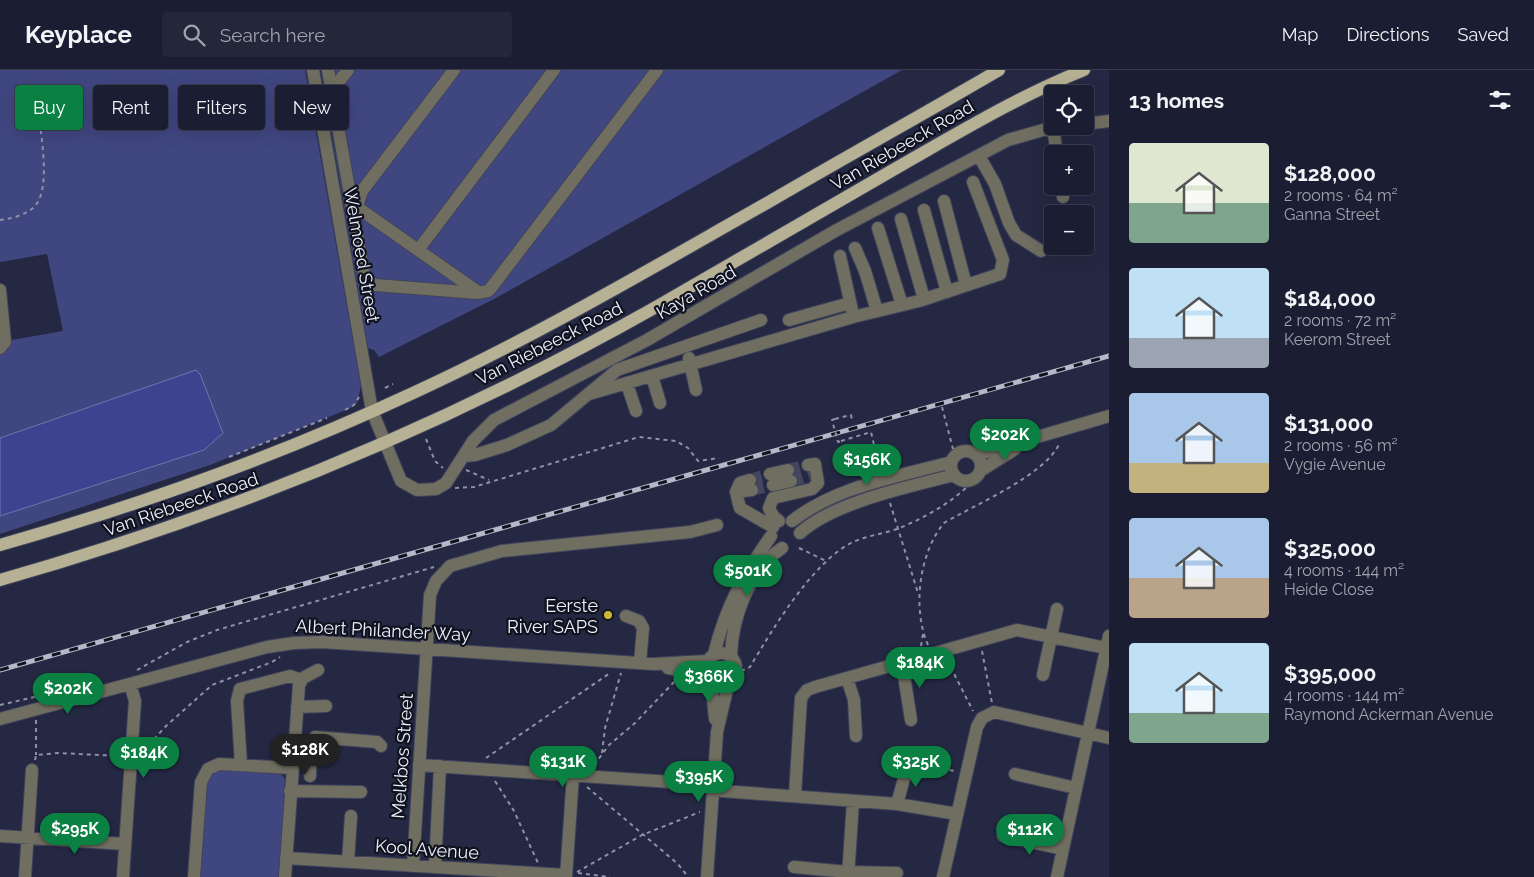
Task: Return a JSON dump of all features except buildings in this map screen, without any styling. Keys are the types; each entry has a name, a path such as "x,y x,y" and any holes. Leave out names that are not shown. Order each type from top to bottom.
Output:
{"main road":[{"name":"Van Riebeeck Road","path":"0,545 125,506 248,463 372,411 473,365 586,306 999,70"},
{"name":"Van Riebeeck Road","path":"0,580 158,532 263,494 384,444 557,360 657,307 1011,103 1084,70"}],"street":[{"name":"Welmoed Street","path":"313,70 372,411 384,444"},
{"path":"328,70 331,85"},
{"path":"336,85 348,70"},
{"path":"354,205 454,70"},
{"path":"418,250 554,70"},
{"path":"340,130 354,205 365,279 370,283 393,287 488,292 657,70"},
{"path":"1094,123 1109,121"},
{"name":"Kaya Road","path":"384,444 401,481 418,490 436,489 446,483 479,433 494,420 648,340 835,231 1008,140 1044,130"},
{"path":"978,156 995,184 1009,223 1016,235 1041,252"},
{"path":"589,394 853,317 924,299 1000,274 1003,268 1003,260 973,182"},
{"path":"944,201 966,285"},
{"path":"354,205 479,293"},
{"path":"924,210 947,292"},
{"path":"901,219 924,299"},
{"path":"878,228 902,305"},
{"path":"855,248 865,271 877,311"},
{"path":"840,256 853,317"},
{"path":"0,290 6,334 6,342 0,348"},
{"path":"789,320 850,303"},
{"path":"464,456 475,455 507,445 552,425 617,370 688,347 760,320"},
{"path":"688,347 696,390"},
{"path":"652,376 660,403"},
{"path":"628,384 636,411"},
{"path":"718,732 709,678 710,658 739,584 779,526 836,494 951,462 962,451 976,454 1028,441 1109,416"},
{"path":"951,462 954,475 968,481 980,471 1028,441"},
{"path":"976,454 980,462 980,471"},
{"path":"782,548 775,544 779,526 770,512 771,500 778,495 815,487 818,483 812,471"},
{"path":"772,480 789,475"},
{"path":"731,656 732,640 744,598 761,569 782,548 795,545 800,533 817,519 843,508 954,475"},
{"path":"751,485 736,492 737,504 742,511 779,526 799,528 800,533"},
{"path":"446,569 457,563 502,551 643,538 690,532 717,525"},
{"name":"Melkbos Street","path":"413,866 430,595 436,581 446,569"},
{"path":"1043,675 1057,608"},
{"path":"626,616 639,621 643,628 640,663"},
{"path":"795,795 801,698 807,690 1017,630 1107,642 1057,877"},
{"name":"Albert Philander Way","path":"0,719 268,646 288,643 322,642 653,664 709,678"},
{"path":"707,877 718,732 729,681 736,670 735,661 731,656 722,653 710,658"},
{"name":"Albert Philander Way","path":"653,664 710,658"},
{"path":"902,663 911,720"},
{"path":"301,680 318,670"},
{"path":"241,765 236,701 240,689 290,676 301,680"},
{"path":"709,678 720,683 729,681"},
{"path":"847,678 854,700 856,736"},
{"path":"284,877 297,707 301,680"},
{"path":"123,877 135,701 130,684"},
{"path":"297,707 326,706"},
{"path":"943,877 978,723 994,712 1109,738"},
{"path":"310,776 311,743 315,737 377,742 381,746"},
{"path":"294,742 311,743"},
{"path":"419,764 701,784 724,792 795,795 853,802 897,804 957,814"},
{"path":"897,804 908,764"},
{"path":"194,877 202,777 208,769 215,765 292,768"},
{"path":"434,867 440,766"},
{"path":"25,877 32,770"},
{"path":"1015,774 1076,788"},
{"path":"566,876 580,775"},
{"path":"290,790 361,792"},
{"path":"848,875 853,802"},
{"path":"348,862 351,816"},
{"path":"0,836 126,844"},
{"path":"1003,836 1063,849"},
{"name":"Kool Avenue","path":"286,858 566,876"},
{"path":"794,868 848,875 897,873"}],"path":[{"path":"0,220 23,213 32,208 42,193 41,130"},
{"path":"386,388 393,384"},
{"path":"344,411 354,405 359,397"},
{"path":"942,407 953,448"},
{"path":"852,420 851,415 832,420 838,442 871,432"},
{"path":"222,460 330,417"},
{"path":"870,428 874,445"},
{"path":"452,488 474,487 639,437 676,441 688,448 698,461 719,458"},
{"path":"918,594 931,546 937,531 944,523 1020,480 1045,463 1053,455 1062,437"},
{"path":"426,439 435,461 444,468"},
{"path":"463,469 490,481"},
{"path":"741,670 750,667 765,642 826,561 854,542 897,529 941,507 968,486"},
{"path":"889,498 918,594 922,632 938,653 978,723"},
{"path":"799,548 826,561"},
{"path":"135,671 187,642 217,630 422,570 436,567 446,569"},
{"path":"979,642 984,656 994,712"},
{"path":"138,754 150,746 166,726 212,685 272,662 285,651"},
{"path":"544,874 514,811 483,760 616,668"},
{"path":"602,753 608,719 622,669"},
{"path":"678,675 676,680 635,723 580,775 585,785 678,864 688,877"},
{"path":"0,705 62,690"},
{"path":"32,770 36,755 36,717"},
{"path":"36,755 58,753 124,757"},
{"path":"908,764 966,773"},
{"path":"610,877 574,873 642,835 705,812"}],"shaded area":[{"path":"0,70 305,70 308,85 275,85 275,130 316,130 361,386 357,403 351,408 210,465 0,534 0,516 204,450 223,433 200,375 196,370 0,438 0,342 63,331 47,254 0,262"},
{"path":"321,70 902,70 496,298 379,357 374,350 368,348 331,130 349,130 349,85 324,85"},
{"path":"196,370 200,374 223,433 204,450 0,516 0,438"},
{"path":"214,769 280,773 285,779 281,877 198,877 204,782"}],"tunnel":[{"path":"788,470 808,465"},
{"path":"750,480 770,474"},
{"path":"791,481 811,475"},
{"path":"752,490 773,485"}],"railway":[{"path":"0,670 1109,356"}],"place":[{"name":"Eerste River SAPS","path":"608,615"}]}
